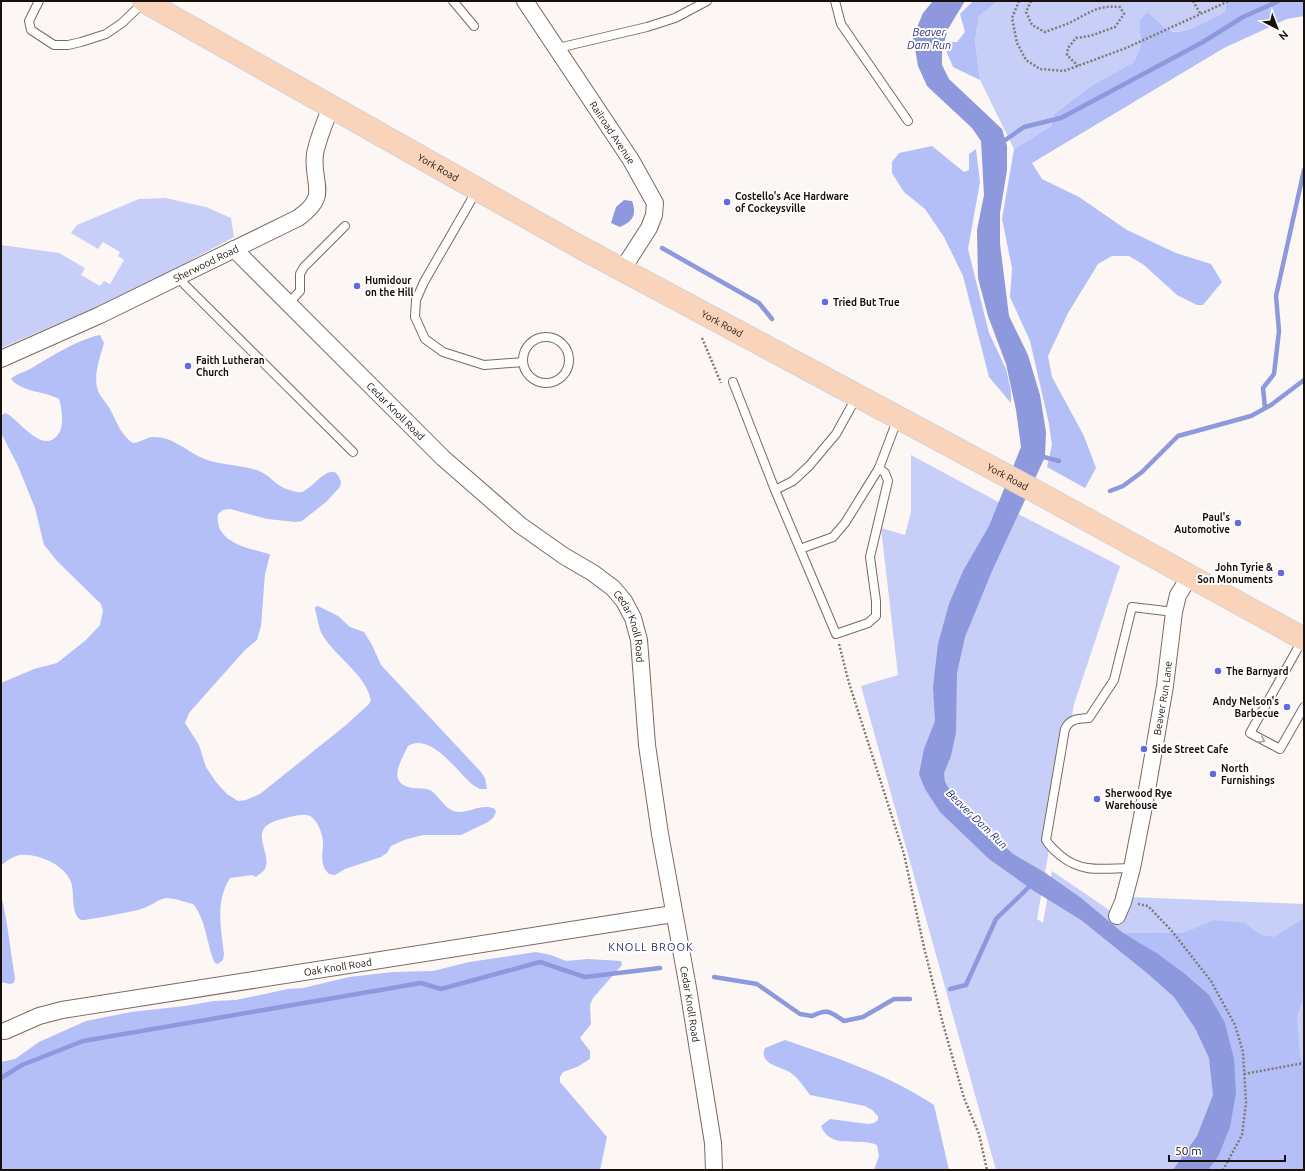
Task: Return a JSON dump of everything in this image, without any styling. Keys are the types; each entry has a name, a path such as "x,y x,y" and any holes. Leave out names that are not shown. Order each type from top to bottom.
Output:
{"main road":[{"name":"York Road","path":"145,1 622,270 1035,491 1304,639"}],"street":[{"name":"Railroad Avenue","path":"525,1 558,48 635,166 655,203 654,215 649,228 622,270"},
{"name":"Sherwood Road","path":"1,359 178,278 308,212 314,203 318,186 314,165 315,154 320,134 331,107"},
{"name":"Cedar Knoll Road","path":"234,249 412,428 468,481 520,525 608,584 624,601 633,618 639,640 646,745 713,1143 714,1170"},
{"name":"Beaver Run Lane","path":"1120,909 1132,868 1165,686 1174,612 1178,595 1190,576"},
{"name":"Oak Knoll Road","path":"5,1031 39,1016 62,1010 674,914"}],"lane":[{"path":"39,1 29,20 31,30 42,39 54,45 68,45 106,34 122,23 145,1"},
{"path":"453,1 474,26"},
{"path":"558,48 675,18 707,1"},
{"path":"835,1 841,24 908,121"},
{"path":"478,189 424,282 416,300 416,317 425,339 444,352 484,365 523,362"},
{"path":"288,304 300,291 300,274 304,267 345,226"},
{"path":"178,278 353,452"},
{"path":"539,338 554,338 566,348 569,355 568,370 563,376 550,383 542,383 529,376 523,362 527,347 539,338"},
{"path":"733,382 775,490 836,634 868,623 876,616 876,600 870,557 888,481 885,474 879,468"},
{"path":"775,490 793,481 809,466 836,434 858,396"},
{"path":"800,549 828,539 836,534 879,468 898,418"},
{"path":"1132,868 1086,869 1077,866 1056,852 1049,846 1046,840 1065,729 1074,719 1089,718 1114,680 1132,607 1174,612"},
{"path":"1304,639 1250,734 1280,750 1304,707"}],"path":[{"path":"1019,1 1012,18 1017,43 1026,60 1040,70 1064,71 1126,48 1229,1"},
{"path":"1031,1 1026,12 1032,25 1045,32 1069,23 1087,12 1107,6 1120,8 1124,14 1115,26 1090,36 1076,38 1068,48 1067,55 1078,66"},
{"path":"1193,1 1201,15"},
{"path":"836,634 849,683 904,854 923,943 943,1024 964,1098 979,1134 987,1170"},
{"path":"1120,909 1148,906 1171,930 1211,981 1235,1025 1243,1052 1246,1103 1242,1135 1223,1170"},
{"path":"1244,1074 1304,1064"}],"shaded area":[{"path":"973,1 998,1 979,16 975,40 980,80 953,67 945,48 946,42 957,42 965,32 960,14"},
{"path":"998,1 1227,1 1225,11 1200,25 1178,32 1169,30 1147,12 1139,21 1141,45 1134,62 1091,86 1054,114 1051,126 1014,149 980,80 975,40 979,16"},
{"path":"1227,1 1304,1 1304,16 1287,19 1224,48 1032,163 1042,179 1079,197 1127,230 1176,253 1211,264 1222,282 1203,305 1197,305 1177,295 1144,265 1129,256 1112,256 1098,264 1068,313 1048,356 1052,377 1084,436 1096,468 1085,488 1047,467 1052,445 1049,424 1030,341 1010,297 1012,268 1002,219 1014,149 1051,126 1054,114 1091,86 1134,62 1141,45 1139,21 1147,12 1165,27 1176,32 1191,29 1214,18 1225,11"},
{"path":"932,146 964,172 969,170 969,154 976,149 980,182 968,249 989,333 1006,369 1011,391 1011,403 989,377 963,276 944,237 925,209 904,192 892,173 892,162 899,153"},
{"path":"165,198 206,207 231,218 234,237 129,293 1,348 1,245 59,253 85,268 81,275 100,286 104,281 110,284 124,260 118,256 120,252 103,242 98,249 71,233 77,225 139,199"},
{"path":"100,335 104,343 97,369 97,389 111,410 121,430 133,443 150,437 160,437 172,441 207,460 259,471 284,488 295,492 302,492 329,472 333,472 338,475 341,482 340,487 326,502 302,521 296,522 267,519 230,509 223,510 218,514 218,524 221,532 227,538 234,543 270,555 265,574 261,626 257,640 245,650 189,713 185,723 199,745 206,767 216,782 227,794 238,801 246,800 260,794 346,725 369,704 371,700 363,682 321,633 315,610 315,607 318,606 338,616 350,627 364,632 381,665 481,772 485,778 487,789 480,789 473,785 435,749 426,744 417,743 408,746 402,758 397,776 399,781 412,788 431,790 444,805 451,810 464,812 481,807 490,807 495,809 496,812 493,818 488,822 461,835 423,835 404,840 391,846 387,853 381,857 345,869 335,875 329,874 324,867 322,859 323,839 316,822 310,816 294,816 271,823 264,828 262,834 262,841 266,855 265,869 256,877 252,875 230,878 225,887 222,896 220,915 224,954 223,960 218,964 215,963 212,956 204,925 193,904 166,898 140,909 81,920 75,913 71,882 68,876 57,865 35,856 20,855 15,856 1,865 1,683 34,669 57,663 86,640 100,625 103,611 101,604 58,562 44,545 35,508 18,466 1,433 1,416 5,413 10,416 38,439 46,441 53,439 59,433 62,426 62,412 59,399 27,389 15,383 11,379 73,345 91,337"},
{"path":"911,455 1002,504 1011,529 1018,514 1120,566 1074,704 1037,919 1043,923 1052,871 1115,914 1130,897 1304,904 1304,1170 996,1170 861,686 898,675 881,528 905,535 911,512"},
{"path":"1,895 15,978 14,983 10,984 1,982"},
{"path":"1304,918 1304,994 1297,1018 1300,1056 1304,1066 1304,1170 1208,1170 1218,1157 1234,1059 1123,933 1184,933 1214,920 1244,923 1261,935 1274,937"},
{"path":"536,952 551,955 566,961 588,959 621,961 622,965 593,998 590,1005 591,1024 580,1038 590,1051 590,1059 577,1067 563,1072 560,1077 560,1082 607,1137 600,1170 1,1170 1,1062 15,1059 39,1042 86,1021 131,1012 214,1001 236,1000 288,989 303,988 349,977 393,972 433,971 469,962"},
{"path":"785,1040 843,1060 880,1076 898,1084 934,1105 949,1170 874,1170 879,1156 877,1145 862,1142 838,1141 831,1138 826,1134 821,1126 830,1119 868,1124 874,1123 878,1120 878,1116 865,1106 810,1095 799,1080 791,1073 768,1062 764,1054 765,1048"}],"water":[{"name":"Beaver Dam Run","path":"933,1 965,1 948,29 942,50 942,65 949,79 1002,129 1007,146 1007,170 1000,213 1000,244 1009,316 1028,355 1040,395 1046,432 1045,457 992,571 965,637 957,673 956,733 951,756 944,773 945,782 953,796 965,810 1013,854 1044,872 1081,898 1123,933 1158,954 1185,974 1209,995 1225,1023 1234,1059 1236,1093 1230,1127 1218,1157 1208,1170 1173,1170 1197,1136 1213,1095 1209,1058 1195,1028 1174,997 1147,973 1081,920 1034,891 989,859 940,812 925,789 919,774 924,749 935,721 933,687 938,644 949,604 963,571 989,526 1021,447 1016,410 1006,364 988,316 978,278 977,230 984,195 981,141 972,128 927,86 918,66 913,37 923,13"},
{"path":"624,200 632,201 634,214 631,220 620,227 611,223 616,207"}],"waterway":[{"path":"1001,143 1024,127 1061,118 1203,42 1243,17 1279,1"},
{"path":"1265,408 1263,388 1274,374 1279,331 1276,296 1304,170"},
{"path":"662,248 759,303 772,319"},
{"path":"1110,491 1123,486 1142,472 1178,436 1251,416 1271,405 1304,380"},
{"path":"1040,456 1059,461"},
{"path":"950,989 966,985 996,919 1033,883"},
{"path":"1,1078 22,1065 83,1041 421,983 441,989 540,962 585,977 660,968"},
{"path":"714,977 757,984 800,1014 812,1016 822,1012 829,1012 844,1021 863,1017 894,999 910,999"}],"place":[{"name":"Costello's Ace Hardware of Cockeysville","path":"727,202"},
{"name":"Humidour on the Hill","path":"357,286"},
{"name":"Tried But True","path":"825,302"},
{"name":"Faith Lutheran Church","path":"188,366"},
{"name":"Paul's Automotive","path":"1238,523"},
{"name":"John Tyrie & Son Monuments","path":"1281,573"},
{"name":"The Barnyard","path":"1218,671"},
{"name":"Andy Nelson's Barbecue","path":"1287,707"},
{"name":"Side Street Cafe","path":"1144,749"},
{"name":"North Furnishings","path":"1213,774"},
{"name":"Sherwood Rye Warehouse","path":"1097,799"}],"district":[{"name":"KNOLL BROOK","path":"651,947"}]}
